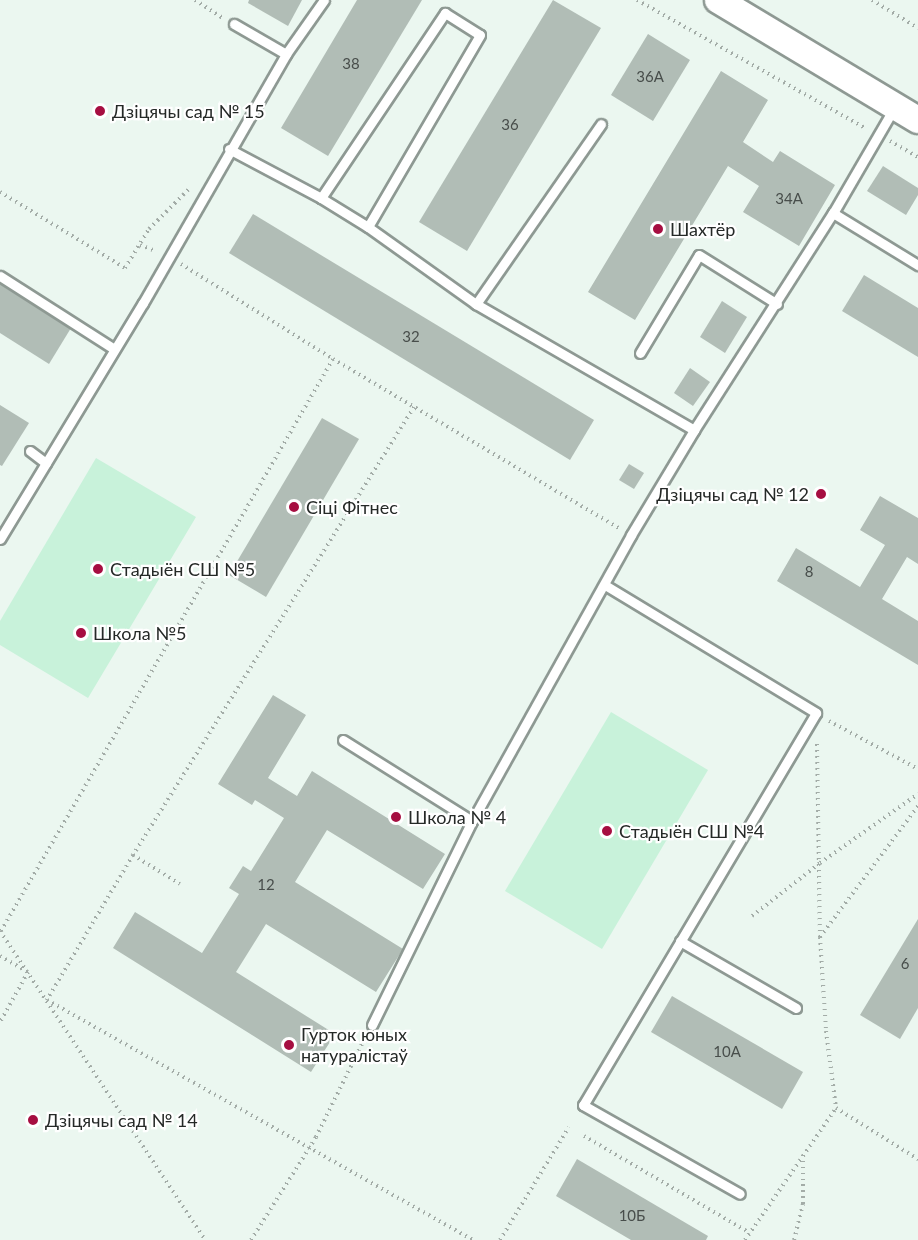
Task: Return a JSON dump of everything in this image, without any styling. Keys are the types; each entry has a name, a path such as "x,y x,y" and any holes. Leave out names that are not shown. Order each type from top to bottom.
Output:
{"main road":[{"path":"718,0 918,120"}],"lane":[{"path":"0,539 143,303 286,54 324,0"},
{"path":"321,198 446,12 480,34 368,227"},
{"path":"234,24 286,54"},
{"path":"372,1025 472,821 631,535 694,430 777,304 833,213 895,106"},
{"path":"476,304 601,124"},
{"path":"230,149 321,198 368,227 476,304 694,430"},
{"path":"833,213 918,265"},
{"path":"640,354 699,255 777,304"},
{"path":"0,276 114,349"},
{"path":"30,451 46,463"},
{"path":"605,585 816,713 583,1105 740,1194"},
{"path":"343,740 472,821"},
{"path":"680,941 796,1008"}],"path":[{"path":"195,0 234,24"},
{"path":"638,0 918,157"},
{"path":"872,0 918,28"},
{"path":"0,192 125,268 149,229 197,181"},
{"path":"140,245 168,256 333,359 631,535"},
{"path":"205,1240 0,931 333,359"},
{"path":"47,1000 133,855 414,407"},
{"path":"745,1240 836,1108 826,1031 820,937 816,713 918,769"},
{"path":"752,916 819,863 918,794"},
{"path":"820,937 918,806"},
{"path":"133,855 180,884"},
{"path":"0,956 28,972"},
{"path":"0,1022 28,972"},
{"path":"47,1000 473,1240"},
{"path":"251,1240 309,1146 372,1025"},
{"path":"836,1108 918,1159"},
{"path":"500,1240 569,1127"},
{"path":"584,1136 750,1233"},
{"path":"794,1240 803,1204 803,1154"}],"green space":[{"name":"Стадыён СШ №5","path":"96,458 196,517 88,698 0,645 0,621"},
{"name":"Стадыён СШ №4","path":"611,712 708,770 602,949 505,891"}],"building":[{"path":"249,0 302,0 288,26 248,3"},
{"path":"357,0 422,0 328,156 281,128"},
{"path":"553,0 601,28 467,251 419,222"},
{"path":"648,34 690,60 653,121 611,95"},
{"name":"Шахтёр","path":"721,71 768,100 743,142 773,162 780,151 835,185 799,246 743,212 759,186 728,166 635,320 588,292"},
{"path":"883,166 918,188 918,195 906,215 867,191"},
{"path":"253,214 594,420 570,460 229,253"},
{"path":"864,275 918,308 918,357 842,311"},
{"path":"0,284 71,328 49,364 0,333"},
{"path":"722,301 747,317 725,353 700,337"},
{"path":"690,368 710,382 693,406 674,393"},
{"path":"0,405 29,423 2,466 0,465"},
{"name":"Сіці Фітнес","path":"322,418 359,439 266,597 229,575"},
{"path":"629,464 644,473 634,489 619,480"},
{"path":"880,496 918,518 918,564 907,557 882,599 918,621 918,665 777,581 796,548 860,587 885,545 860,530"},
{"path":"273,695 306,715 268,778 297,796 312,771 445,854 423,889 327,830 295,882 403,949 376,992 266,924 236,972 335,1034 311,1072 113,948 135,912 202,953 239,894 229,888 243,866 251,871 284,818 255,800 252,805 218,784"},
{"path":"918,919 918,1008 900,1039 860,1015"},
{"path":"672,996 803,1072 782,1109 651,1032"},
{"path":"577,1159 708,1236 706,1240 631,1240 556,1196"}],"place":[{"name":"Дзіцячы сад № 15","path":"100,111"},
{"name":"Шахтёр","path":"658,229"},
{"name":"Дзіцячы сад № 12","path":"821,494"},
{"name":"Сіці Фітнес","path":"294,507"},
{"name":"Стадыён СШ №5","path":"98,569"},
{"name":"Школа №5","path":"81,633"},
{"name":"Школа № 4","path":"396,817"},
{"name":"Стадыён СШ №4","path":"607,831"},
{"name":"Гурток юных натуралістаў","path":"289,1045"},
{"name":"Дзіцячы сад № 14","path":"33,1120"}]}
